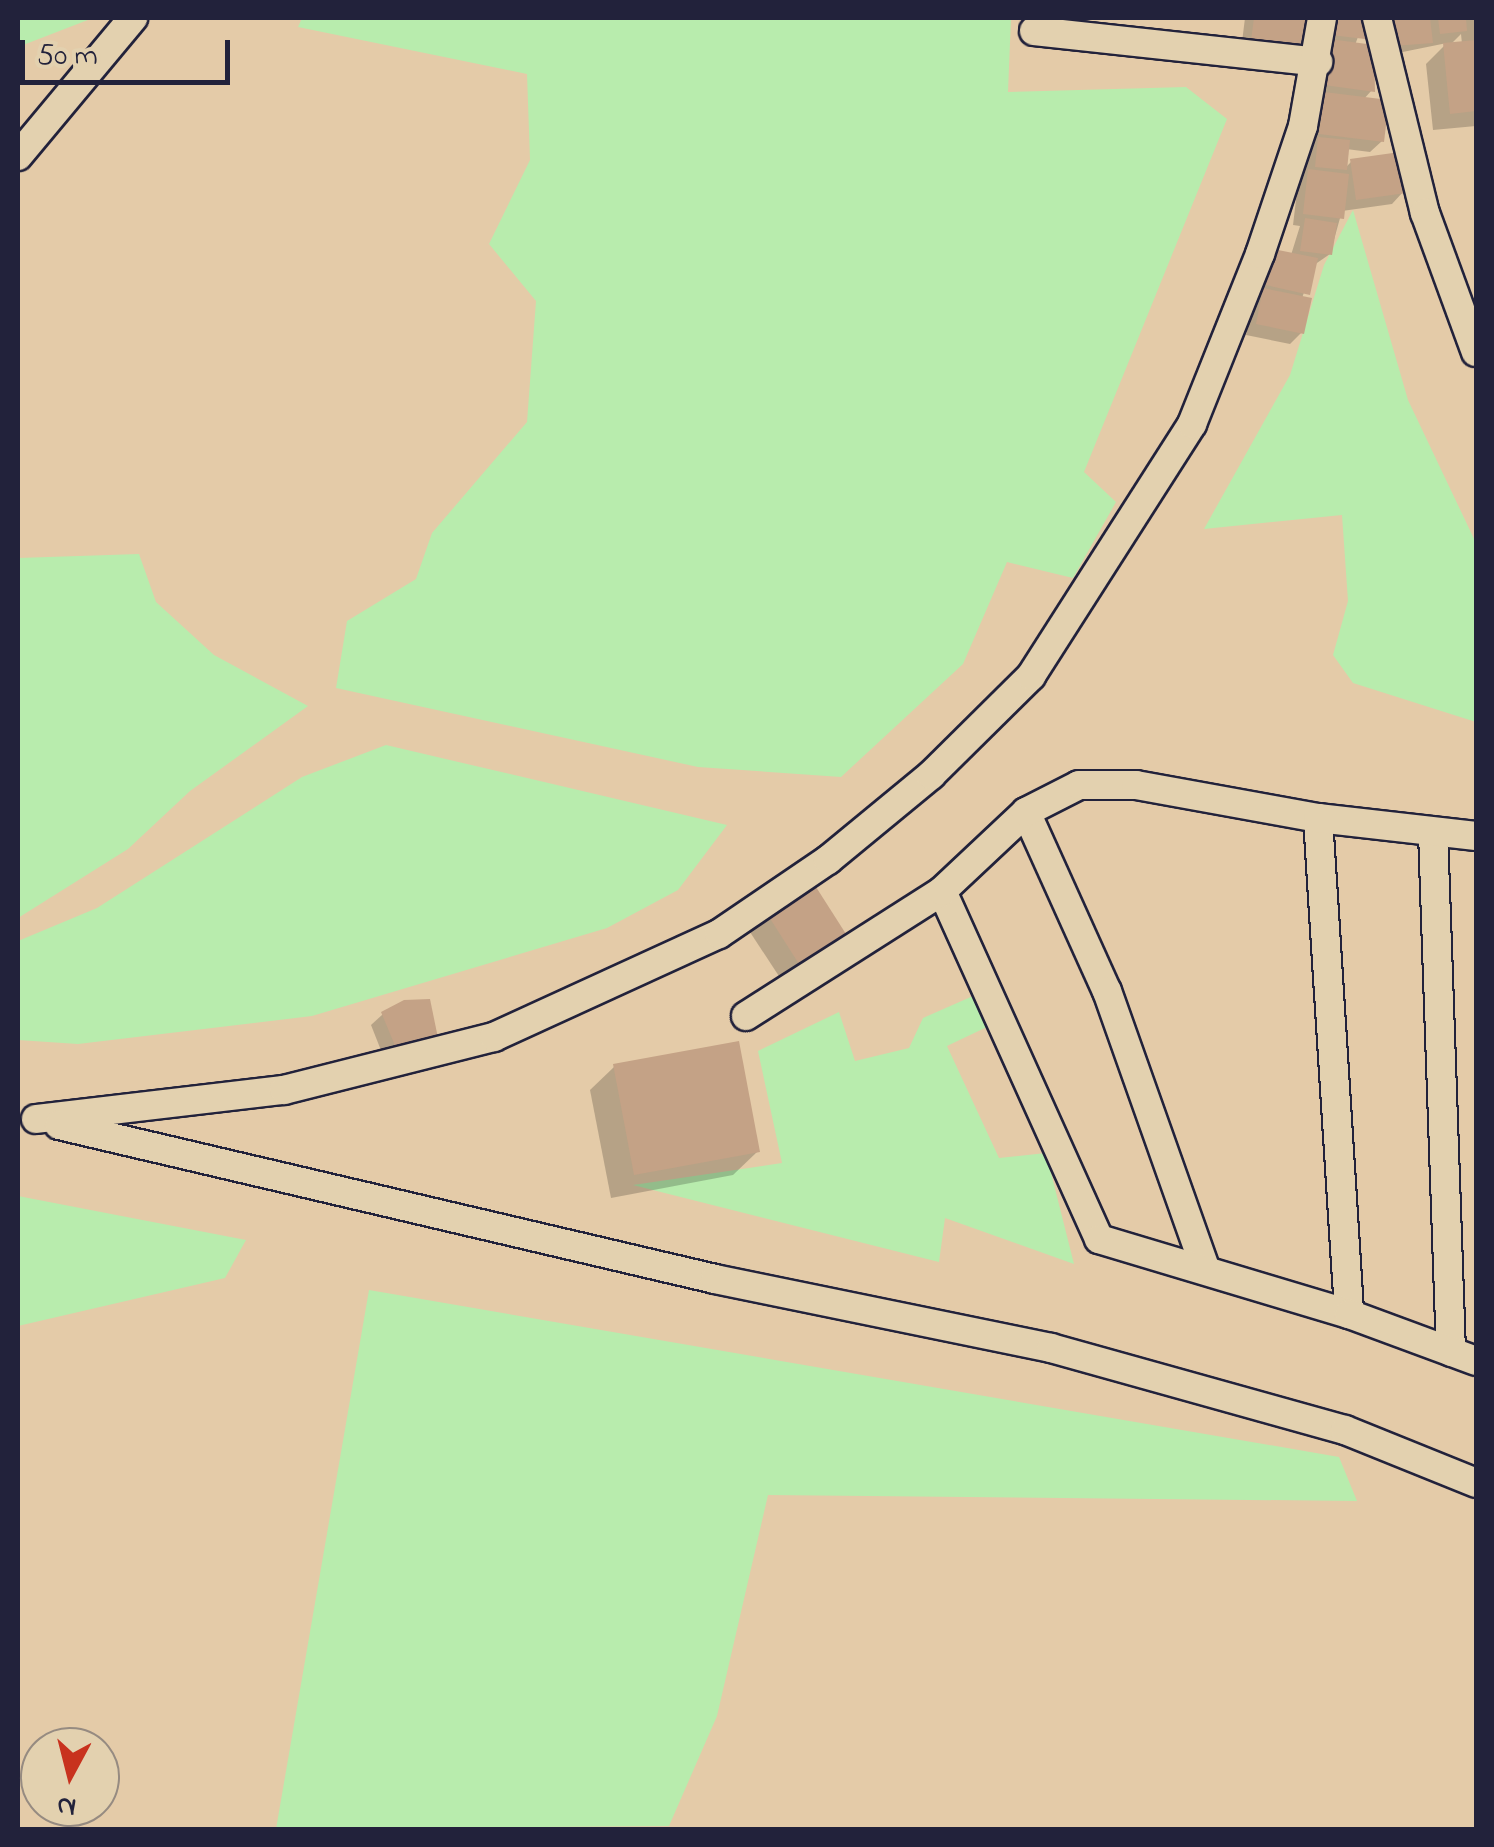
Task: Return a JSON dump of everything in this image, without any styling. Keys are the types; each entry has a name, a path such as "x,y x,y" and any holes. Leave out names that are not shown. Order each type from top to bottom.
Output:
{"street":[{"path":"18,156 133,18"},
{"path":"27,1117 284,1090 494,1037 719,934 828,860 917,787 1032,676 1192,424 1260,254 1318,62 1322,18"},
{"path":"1377,18 1425,213 1476,352"},
{"path":"1034,31 1318,62"},
{"path":"746,1016 942,891 1026,812 1078,785 1108,784 1318,818 1476,836"},
{"path":"1026,812 1107,991 1206,1270"},
{"path":"1318,818 1350,1314"},
{"path":"942,891 1100,1239 1350,1314 1464,1356 1433,832"},
{"path":"27,1117 715,1279 1051,1348 1345,1430 1476,1483"}],"green space":[{"path":"18,18 93,18 18,47"},
{"path":"302,18 1011,18 1008,92 1186,87 1227,119 1084,472 1116,502 1073,578 1007,562 963,664 841,777 698,767 336,688 347,621 416,579 432,533 527,422 536,301 489,244 530,160 527,74 298,27"},
{"path":"1353,210 1408,400 1476,543 1476,722 1353,683 1333,655 1348,601 1342,515 1204,529 1290,375 1324,265"},
{"path":"139,554 156,602 214,655 308,706 190,791 128,849 18,918 18,558"},
{"path":"386,745 727,825 678,890 607,928 312,1016 78,1044 18,1040 18,941 97,908 302,777"},
{"path":"973,996 989,1026 947,1046 999,1158 1046,1153 1074,1264 945,1218 939,1262 633,1185 782,1163 758,1051 839,1012 855,1061 909,1048 923,1018"},
{"path":"18,1196 246,1240 225,1278 18,1326"},
{"path":"369,1290 1339,1457 1357,1501 768,1495 717,1716 669,1826 276,1829"}],"building":[{"path":"1254,18 1314,18 1310,55 1250,48"},
{"path":"1333,18 1367,18 1365,39 1331,35"},
{"path":"1391,18 1430,18 1433,43 1393,46"},
{"path":"1438,18 1466,18 1467,31 1440,34"},
{"path":"1330,39 1374,45 1375,92 1324,85"},
{"path":"1476,40 1476,111 1450,114 1443,43"},
{"path":"1324,92 1389,100 1384,142 1319,134"},
{"path":"1318,137 1350,140 1347,170 1315,167"},
{"path":"1400,152 1406,193 1356,200 1350,159"},
{"path":"1308,169 1349,174 1344,219 1303,214"},
{"path":"1305,218 1337,223 1332,255 1300,251"},
{"path":"1273,249 1318,258 1310,295 1266,285"},
{"path":"1263,288 1312,298 1304,334 1256,324"},
{"path":"809,876 853,945 806,975 764,909"},
{"path":"430,999 438,1038 396,1048 381,1012 404,1000"},
{"path":"739,1041 760,1152 634,1175 613,1064"}]}
